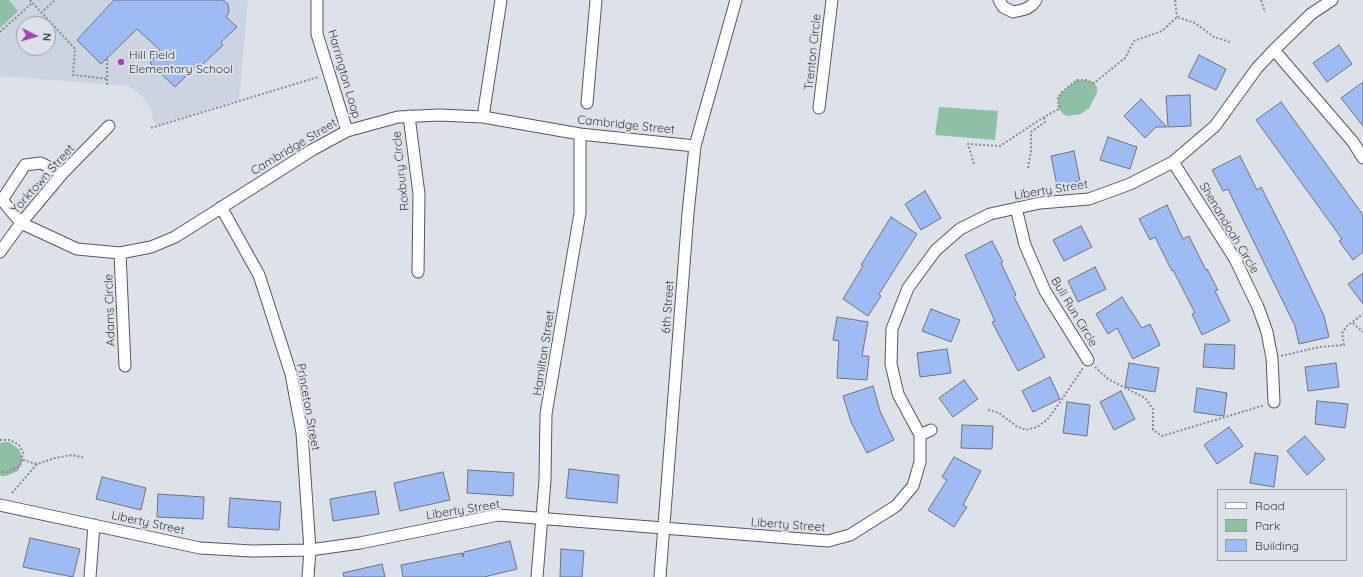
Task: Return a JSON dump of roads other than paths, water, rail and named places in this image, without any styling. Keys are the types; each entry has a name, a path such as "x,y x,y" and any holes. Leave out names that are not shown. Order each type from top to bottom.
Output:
{"street":[{"name":"Harrington Loop","path":"317,0 317,34 347,131"},
{"path":"483,117 501,0"},
{"path":"587,103 596,0"},
{"name":"6th Street","path":"660,577 688,213 695,146 736,0"},
{"name":"Trenton Circle","path":"819,108 832,0"},
{"path":"998,0 1003,7 1013,12 1026,9 1036,0"},
{"name":"Liberty Street","path":"0,506 200,548 252,551 310,550 360,543 498,515 828,541 850,535 896,506 913,486 920,462 920,435 898,394 891,364 892,329 908,288 936,250 960,229 990,214 1040,203 1089,199 1130,184 1173,162 1215,126 1257,68 1274,50 1311,14 1332,0"},
{"path":"1274,50 1353,142 1363,158"},
{"name":"Cambridge Street","path":"21,223 77,249 120,253 151,247 175,237 312,150 347,131 409,116 439,115 483,117 580,134 695,146"},
{"name":"Roxbury Circle","path":"409,116 419,194 418,272"},
{"name":"Yorktown Street","path":"0,252 21,223 62,174 110,126"},
{"name":"Hamilton Street","path":"537,577 545,480 546,414 580,213 580,134"},
{"name":"Shenandoah Circle","path":"1173,162 1235,259 1258,307 1267,332 1272,358 1274,402"},
{"path":"21,223 2,200 25,165 41,163 62,174"},
{"name":"Princeton Street","path":"221,207 259,275 291,374 302,433 310,550 308,577"},
{"name":"Bull Run Circle","path":"1016,208 1025,245 1045,291 1088,360"},
{"name":"Adams Circle","path":"120,253 125,366"},
{"path":"920,435 931,430"},
{"path":"90,577 94,525"}],"place":[{"name":"Hill Field Elementary School","path":"121,62"}]}
